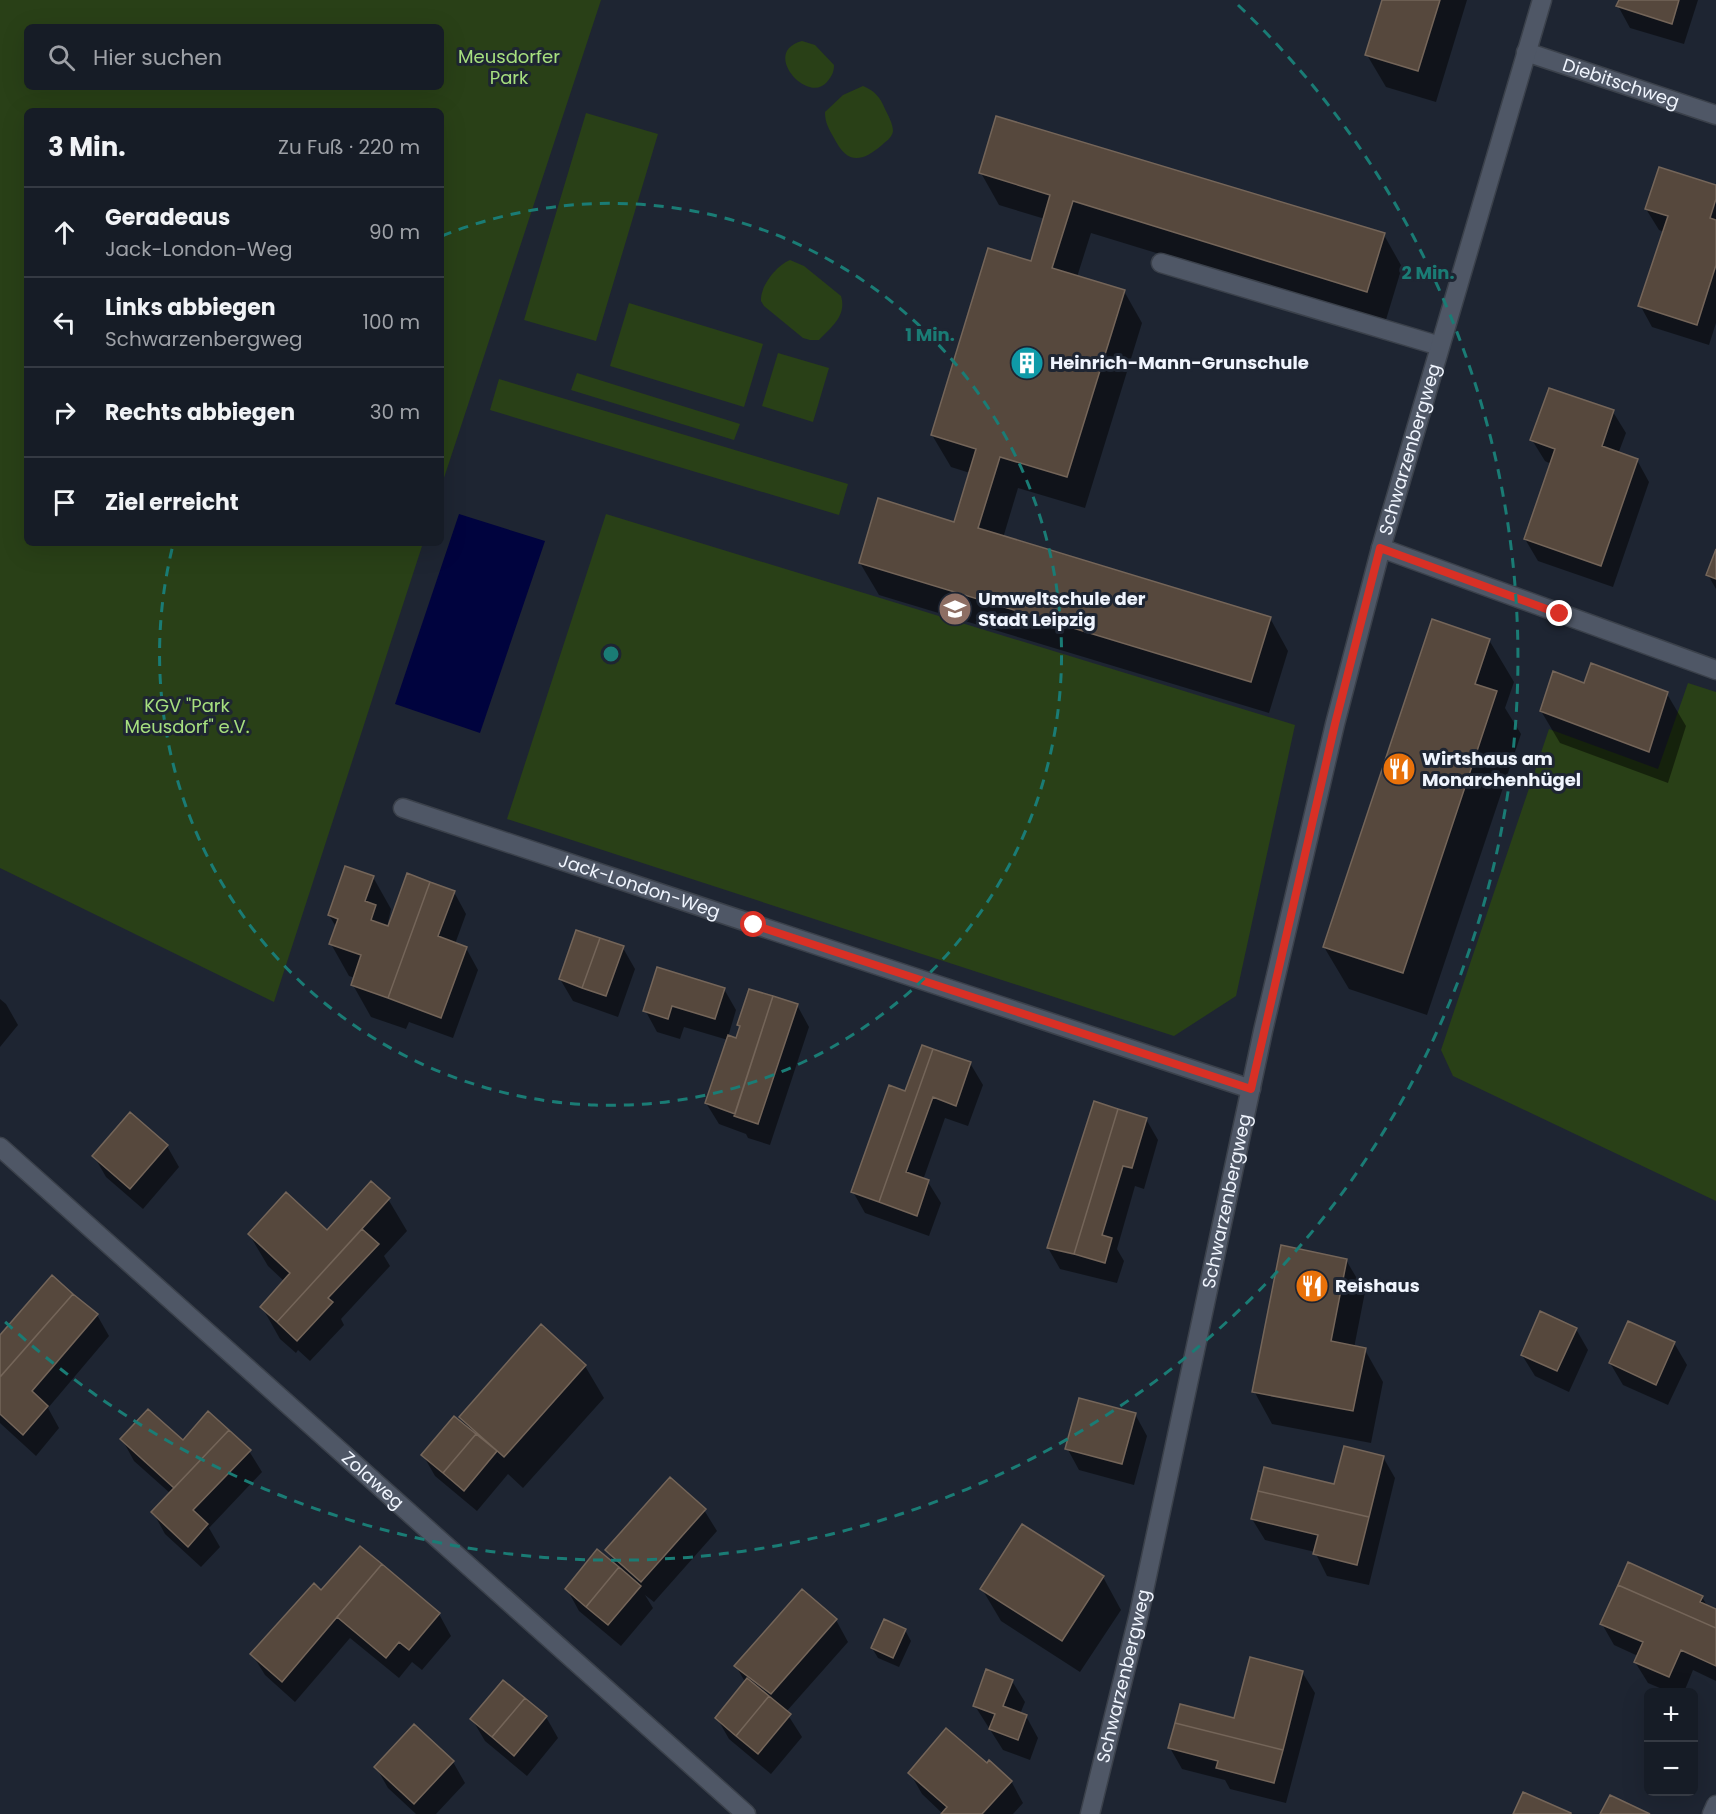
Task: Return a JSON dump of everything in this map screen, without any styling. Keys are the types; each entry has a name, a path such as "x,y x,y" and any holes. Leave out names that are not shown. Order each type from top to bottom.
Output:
{"street":[{"name":"Schwarzenbergweg","path":"1090,1814 1139,1614 1251,1089 1335,724 1380,548 1542,0"},
{"name":"Diebitschweg","path":"1526,52 1716,115"},
{"path":"1161,263 1440,346"},
{"path":"1380,548 1716,670"},
{"name":"Jack-London-Weg","path":"403,808 1251,1089"},
{"name":"Zolaweg","path":"0,1147 746,1814"},
{"path":"1712,1814 1716,1805"}],"green space":[{"name":"KGV \"Park Meusdorf\" e.V.","path":"0,0 601,0 444,478 444,108 24,108 24,546 422,546 274,1002 0,868"},
{"path":"802,41 815,45 834,65 830,78 819,87 809,87 800,82 786,65 786,55 790,47"},
{"path":"863,86 879,98 893,131 889,139 874,151 861,158 855,158 844,153 839,147 828,126 825,112 843,95"},
{"path":"586,113 658,134 596,341 524,320"},
{"path":"790,260 804,266 841,296 840,315 819,340 803,338 761,301 763,289 770,277 780,266"},
{"path":"629,303 763,344 744,407 610,366"},
{"path":"778,353 829,368 813,422 762,406"},
{"path":"577,373 740,424 734,440 571,390"},
{"path":"499,379 848,484 839,515 490,410"},
{"path":"606,514 1295,725 1236,996 1174,1036 507,819"},
{"path":"1688,683 1716,692 1716,1201 1453,1076 1441,1050 1549,729 1658,769"}],"shaded area":[{"path":"459,514 545,541 480,733 395,704"}],"building":[{"path":"1382,0 1440,0 1418,71 1365,55"},
{"path":"1619,0 1679,0 1672,24 1616,6"},
{"name":"Heinrich-Mann-Grunschule","path":"996,116 1385,233 1367,292 1073,201 1052,268 1125,290 1067,477 1000,457 978,528 1271,617 1251,682 859,563 878,498 954,522 976,449 931,435 988,248 1031,261 1050,195 979,173"},
{"path":"1659,167 1716,185 1716,199 1710,218 1716,220 1716,265 1697,325 1638,306 1668,216 1645,209"},
{"path":"1549,388 1614,410 1602,446 1638,459 1601,566 1524,539 1555,449 1530,440"},
{"path":"1716,549 1716,579 1706,575"},
{"path":"1432,619 1490,639 1475,684 1497,691 1403,973 1323,947"},
{"path":"1591,663 1668,692 1649,752 1540,711 1553,671 1584,683"},
{"path":"345,866 374,876 365,901 376,905 371,920 388,926 407,873 430,882 388,998 351,985 361,955 329,944 338,919 328,915"},
{"path":"430,882 455,891 438,936 467,947 441,1018 388,998"},
{"path":"576,930 600,938 582,988 559,979"},
{"path":"600,938 624,946 606,996 582,988"},
{"path":"657,967 725,988 715,1019 672,1006 668,1019 643,1011"},
{"path":"749,989 773,996 735,1114 705,1103 728,1035 736,1038 740,1026 737,1025"},
{"path":"773,996 798,1004 758,1124 734,1116"},
{"path":"922,1045 933,1049 879,1202 851,1192 889,1085 905,1091"},
{"path":"933,1049 971,1062 956,1106 933,1097 906,1172 929,1180 917,1216 879,1202"},
{"path":"1094,1101 1118,1109 1074,1254 1047,1248"},
{"path":"1118,1109 1147,1118 1132,1168 1123,1166 1102,1235 1112,1238 1105,1263 1074,1254"},
{"path":"130,1112 168,1145 130,1189 92,1156"},
{"path":"371,1181 390,1198 277,1322 260,1307 290,1273 248,1234 286,1192 327,1230"},
{"path":"362,1229 379,1244 328,1298 333,1302 297,1341 277,1322"},
{"path":"1281,1245 1347,1259 1331,1341 1366,1348 1353,1411 1252,1392"},
{"path":"52,1275 73,1294 0,1377 0,1335"},
{"path":"73,1294 98,1314 32,1391 48,1406 23,1435 0,1414 0,1377"},
{"path":"1540,1311 1577,1328 1557,1371 1521,1355"},
{"path":"1628,1321 1675,1342 1656,1385 1609,1363"},
{"path":"541,1324 586,1365 504,1457 459,1417"},
{"path":"1079,1398 1136,1413 1122,1464 1065,1449"},
{"path":"148,1409 183,1440 208,1411 229,1430 174,1488 120,1439"},
{"path":"454,1416 476,1434 443,1473 421,1455"},
{"path":"229,1430 251,1450 193,1510 208,1524 188,1547 151,1512"},
{"path":"476,1434 497,1451 464,1491 443,1473"},
{"path":"1344,1446 1384,1456 1369,1517 1258,1491 1264,1467 1334,1484"},
{"path":"670,1477 706,1509 641,1582 605,1550"},
{"path":"1258,1491 1369,1517 1357,1565 1313,1554 1318,1535 1251,1519"},
{"path":"1022,1524 1104,1576 1062,1641 980,1589"},
{"path":"360,1546 382,1564 282,1682 250,1654 314,1583 321,1590"},
{"path":"597,1549 619,1567 586,1607 565,1589"},
{"path":"1628,1562 1703,1596 1700,1602 1716,1609 1716,1628 1618,1585"},
{"path":"382,1564 440,1613 409,1650 399,1642 386,1658 337,1617"},
{"path":"619,1567 641,1586 608,1625 586,1607"},
{"path":"1618,1585 1716,1628 1716,1666 1681,1650 1669,1677 1634,1662 1643,1642 1600,1624"},
{"path":"802,1589 837,1619 771,1694 734,1666"},
{"path":"884,1619 906,1629 893,1658 871,1648"},
{"path":"1250,1657 1303,1671 1283,1750 1175,1723 1180,1704 1234,1718"},
{"path":"986,1669 1013,1680 1003,1706 1027,1715 1018,1740 989,1729 995,1714 973,1706"},
{"path":"747,1678 769,1696 736,1736 715,1718"},
{"path":"503,1680 525,1698 492,1737 470,1719"},
{"path":"769,1696 791,1714 758,1754 736,1736"},
{"path":"525,1698 547,1716 514,1756 492,1737"},
{"path":"1175,1723 1283,1750 1274,1783 1216,1768 1218,1761 1168,1748"},
{"path":"414,1724 454,1761 414,1804 374,1767"},
{"path":"946,1728 987,1763 989,1760 1012,1781 982,1814 941,1814 947,1807 908,1773"},
{"path":"1523,1792 1571,1813 1571,1814 1513,1814"},
{"path":"1610,1795 1650,1814 1600,1814"}],"place":[{"name":"Heinrich-Mann-Grunschule","path":"1027,363"},
{"name":"Umweltschule der Stadt Leipzig","path":"955,609"},
{"name":"Wirtshaus am Monarchenhügel","path":"1399,769"},
{"name":"Reishaus","path":"1312,1286"}],"route":[{"path":"754,925 1251,1089 1335,724 1380,548 1560,614"}],"park label":[{"name":"Meusdorfer Park","path":"509,67"}]}
